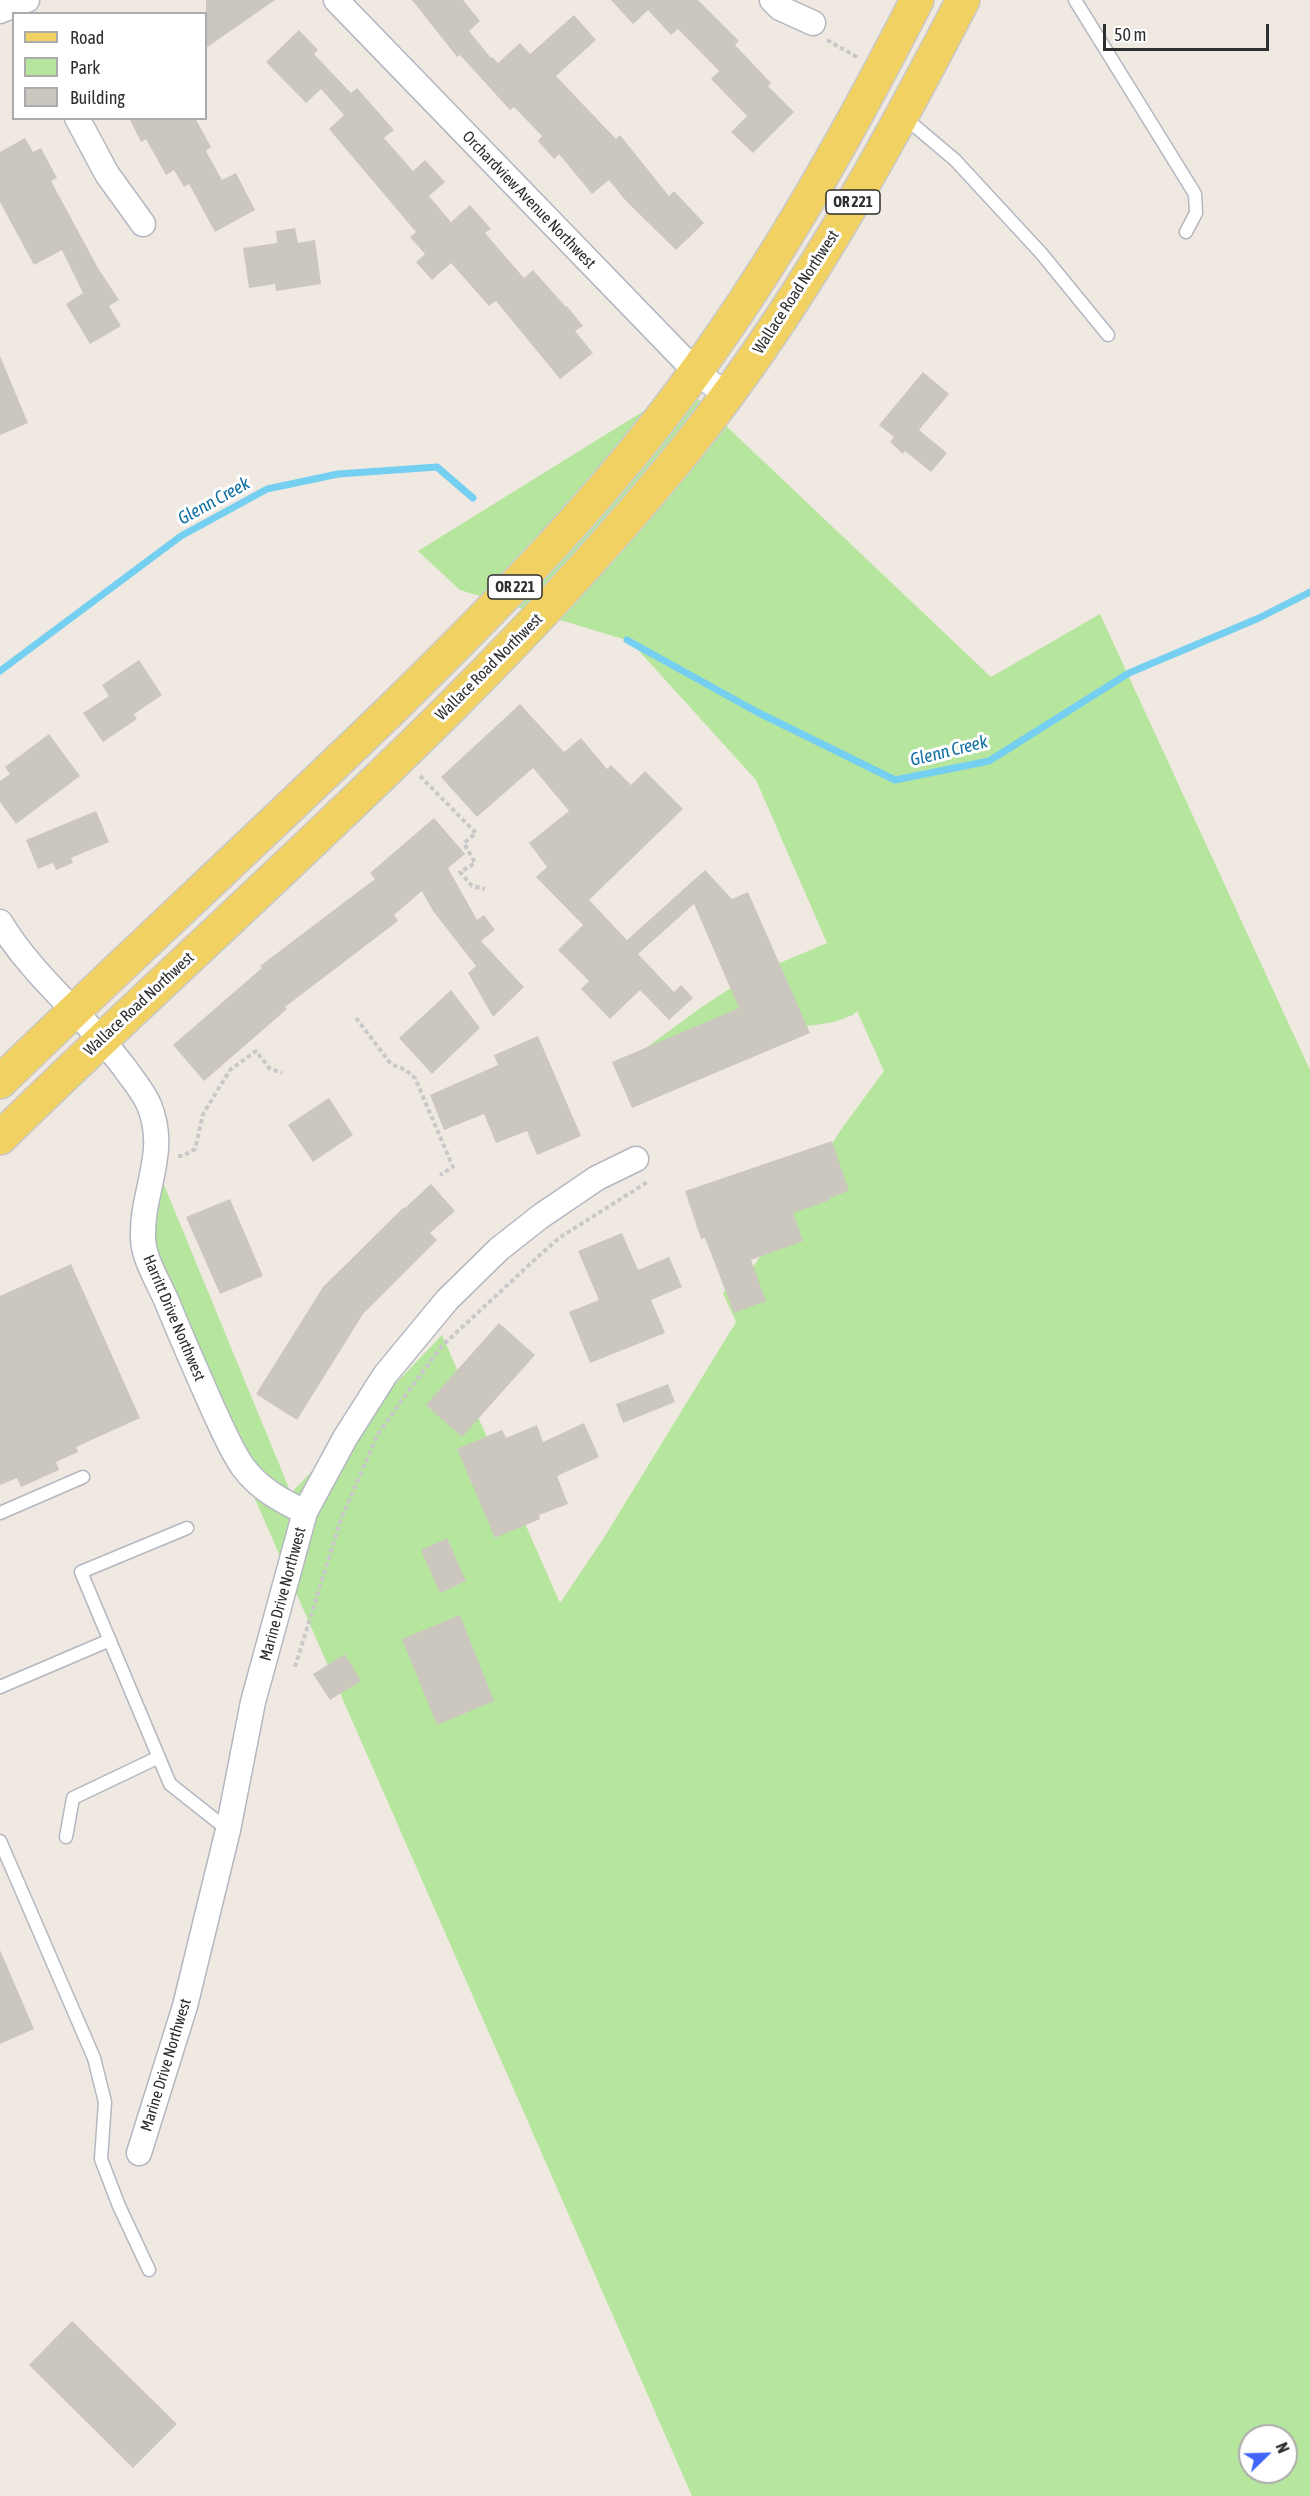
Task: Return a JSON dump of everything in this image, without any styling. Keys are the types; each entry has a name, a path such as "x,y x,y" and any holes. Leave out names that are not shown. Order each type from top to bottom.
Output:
{"main road":[{"name":"OR 221","path":"0,1082 320,779 523,579 605,486 696,372 818,187 917,0"},
{"name":"Wallace Road Northwest","path":"0,1138 102,1038 400,756 550,606 686,448 775,327 832,239 903,115 963,0"}],"street":[{"name":"Orchardview Avenue Northwest","path":"336,0 696,372 727,394"},
{"path":"772,0 780,8 813,23"},
{"path":"0,11 27,5"},
{"path":"78,120 107,174 143,224"},
{"name":"Harritt Drive Northwest","path":"0,922 34,970 102,1038 149,1105 157,1156 143,1218 143,1242 150,1263 200,1380 243,1468 259,1485 305,1512"},
{"name":"Marine Drive Northwest","path":"140,2153 185,2006 228,1830 253,1702 305,1512 345,1438 384,1375 447,1300 499,1249 541,1216 597,1178 636,1159"}],"lane":[{"path":"1075,0 1196,194 1196,213 1186,232"},
{"path":"903,115 955,160 1041,253 1108,335"},
{"path":"0,1513 83,1477"},
{"path":"187,1528 81,1572 170,1784 228,1830"},
{"path":"0,1687 110,1640"},
{"path":"66,1837 73,1798 159,1757"},
{"path":"0,1841 94,2058 105,2102 101,2159 119,2206 149,2270"}],"path":[{"path":"813,23 830,43 881,70"},
{"path":"400,756 476,833 465,843 475,862 460,872 472,886 485,889"},
{"path":"356,1018 391,1064 406,1070 415,1078 453,1167 440,1175"},
{"path":"157,1156 183,1155 195,1149 202,1114 230,1070 256,1051 269,1068 282,1073"},
{"path":"296,1667 341,1519 378,1434 404,1397 442,1346 537,1257 559,1238 649,1181"}],"green space":[{"path":"684,386 991,677 1100,614 1310,1070 1310,2496 692,2496 130,1214 162,1180 291,1493 442,1335 560,1603 605,1536 736,1322 723,1293 731,1281 742,1282 781,1227 840,1131 884,1071 857,1011 853,1015 834,1022 639,1053 749,976 827,943 756,780 630,641 460,590 418,551"}],"building":[{"path":"206,0 275,0 207,47"},
{"path":"412,0 463,0 480,21 469,31 491,58 498,63 520,43 530,54 574,15 596,40 556,76 616,139 620,135 669,196 674,191 704,223 676,250 626,201 609,180 592,194 559,154 554,159 538,141 542,136 514,107 510,110 460,55 457,57"},
{"path":"611,0 698,0 739,41 735,45 771,83 768,86 794,112 753,153 731,132 747,116 711,79 719,71 678,29 671,35 648,10 633,24"},
{"path":"299,30 318,50 314,54 351,93 357,88 394,130 384,138 413,171 425,160 445,182 429,196 451,222 470,205 491,229 485,233 524,278 533,270 567,306 583,326 575,331 593,353 560,379 496,301 489,306 451,263 432,280 416,262 425,254 410,237 416,232 329,129 344,115 321,89 306,103 266,62"},
{"path":"130,120 196,120 211,147 206,151 222,180 236,173 255,210 215,232 189,184 184,187 174,170 166,175 146,139 141,142"},
{"path":"25,138 33,152 41,148 57,178 51,181 98,268 119,300 109,306 121,326 90,344 66,304 83,293 62,250 34,265 0,202 0,152"},
{"path":"295,228 298,243 315,240 321,284 276,291 275,284 249,288 243,248 277,243 276,231"},
{"path":"0,356 28,423 0,435"},
{"path":"923,372 949,394 919,430 947,453 931,472 905,451 903,454 890,442 894,437 879,425"},
{"path":"139,660 162,695 134,714 137,719 103,742 83,713 109,696 102,685"},
{"path":"520,704 564,752 581,738 607,769 611,765 631,785 645,771 683,809 589,900 627,940 705,870 732,899 748,892 810,1033 632,1108 612,1062 739,1008 694,904 638,954 674,992 681,985 693,998 669,1020 640,990 610,1019 581,989 589,981 558,950 583,925 536,877 547,867 529,843 569,811 533,768 477,817 441,777"},
{"path":"49,734 80,776 16,824 0,802 0,781 10,774 5,767"},
{"path":"96,811 109,842 71,858 73,863 56,870 53,863 38,869 26,840"},
{"path":"434,818 465,854 448,868 477,920 484,915 495,930 481,941 524,987 493,1017 468,973 476,966 433,911 422,891 394,915 398,921 285,1007 287,1009 204,1081 173,1045 262,968 260,966 375,879 370,873"},
{"path":"451,990 480,1028 432,1074 399,1038"},
{"path":"538,1036 581,1136 537,1155 527,1131 496,1143 484,1114 444,1130 430,1095 498,1065 494,1055"},
{"path":"329,1098 353,1135 313,1162 288,1125"},
{"path":"832,1141 849,1191 793,1213 803,1241 751,1260 766,1301 734,1313 705,1238 701,1239 685,1191"},
{"path":"431,1184 455,1211 430,1233 437,1240 363,1314 297,1420 256,1394 323,1287 404,1207"},
{"path":"230,1199 263,1276 220,1294 186,1217"},
{"path":"622,1233 638,1270 669,1257 682,1287 651,1300 665,1333 590,1363 569,1312 599,1300 578,1251"},
{"path":"71,1264 140,1418 76,1447 78,1452 56,1462 59,1470 21,1487 17,1478 0,1485 0,1296"},
{"path":"499,1323 535,1355 462,1437 426,1405"},
{"path":"668,1384 675,1402 623,1423 616,1404"},
{"path":"584,1423 599,1457 557,1476 568,1504 539,1515 540,1519 495,1538 457,1449 502,1430 506,1438 537,1425 543,1442"},
{"path":"447,1538 466,1581 440,1593 421,1550"},
{"path":"460,1615 494,1701 437,1725 402,1639"},
{"path":"345,1654 361,1681 330,1700 313,1674"},
{"path":"0,1950 34,2029 0,2044"},
{"path":"72,2321 177,2424 133,2468 29,2365"}],"waterway":[{"name":"Glenn Creek","path":"0,671 181,536 267,489 338,474 437,467 473,498"},
{"name":"Glenn Creek","path":"627,640 757,712 895,780 989,761 1129,673 1259,618 1310,592"}]}
